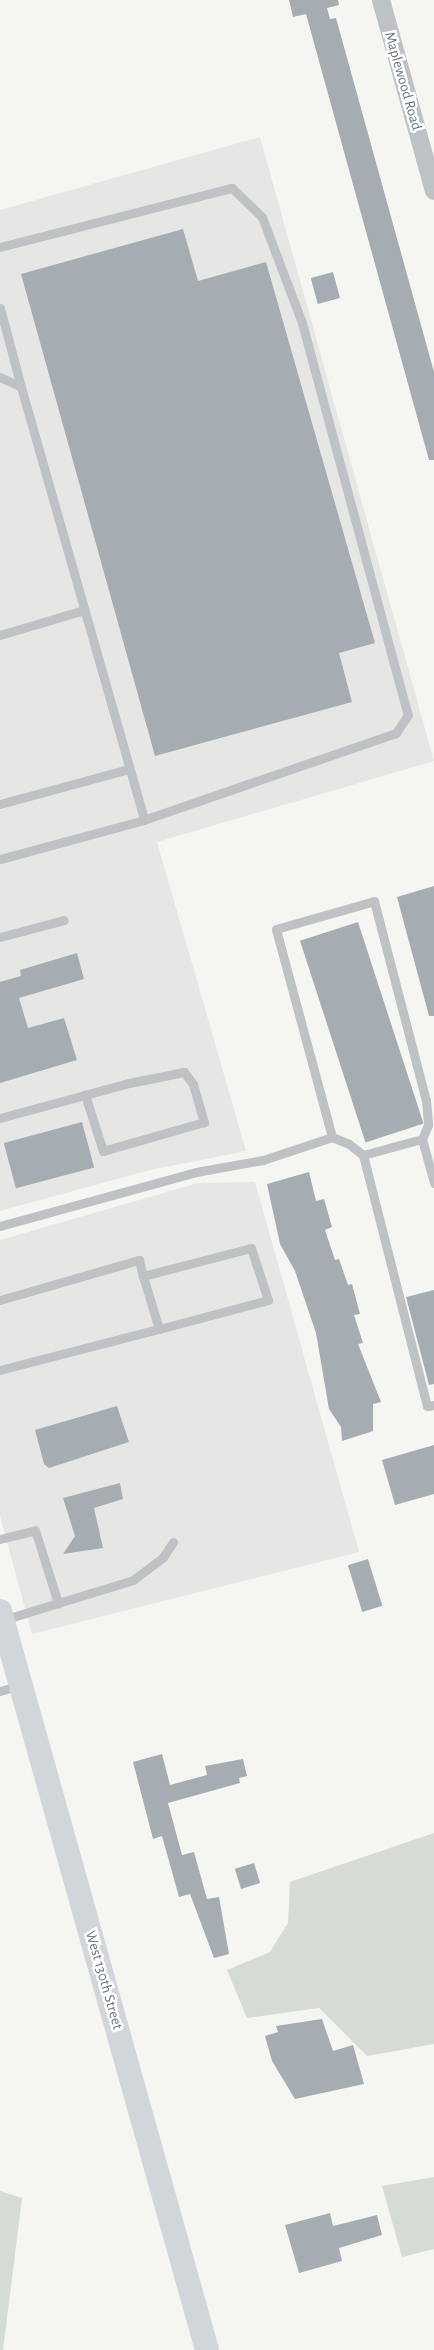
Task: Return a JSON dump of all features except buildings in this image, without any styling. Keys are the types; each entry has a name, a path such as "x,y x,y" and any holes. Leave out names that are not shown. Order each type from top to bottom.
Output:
{"main road":[{"name":"West 130th Street","path":"1,1617 10,1688 207,2350"}],"street":[{"name":"Maplewood Road","path":"381,0 434,191"}],"lane":[{"path":"0,247 232,188 262,217 302,323 408,715 396,733 144,820 0,860"},
{"path":"0,308 144,820"},
{"path":"0,377 21,387"},
{"path":"0,635 84,610"},
{"path":"0,804 129,769"},
{"path":"422,1139 363,1155 332,1137 276,928 374,901 426,1100 428,1125 422,1139 434,1183"},
{"path":"0,936 64,920"},
{"path":"0,1118 85,1095 184,1072 204,1122 103,1150 85,1095"},
{"path":"0,1226 196,1172 263,1160 332,1137"},
{"path":"363,1155 427,1406 434,1405"},
{"path":"0,1370 268,1300 252,1248 144,1276"},
{"path":"0,1300 139,1260 159,1328"},
{"path":"0,1539 35,1530 58,1603"},
{"path":"1,1617 58,1603 134,1580 163,1557 173,1542"}],"shaded area":[{"path":"260,137 434,761 157,842 246,1151 150,1170 0,1211 0,210"},
{"path":"255,1182 359,1552 32,1634 0,1516 0,1240 198,1183"},
{"path":"434,1833 434,2044 367,2056 319,2008 247,2018 227,1970 270,1952 288,1923 290,1882"},
{"path":"434,2177 434,2249 402,2257 382,2186"},
{"path":"0,2191 22,2198 3,2350 0,2350"}]}
